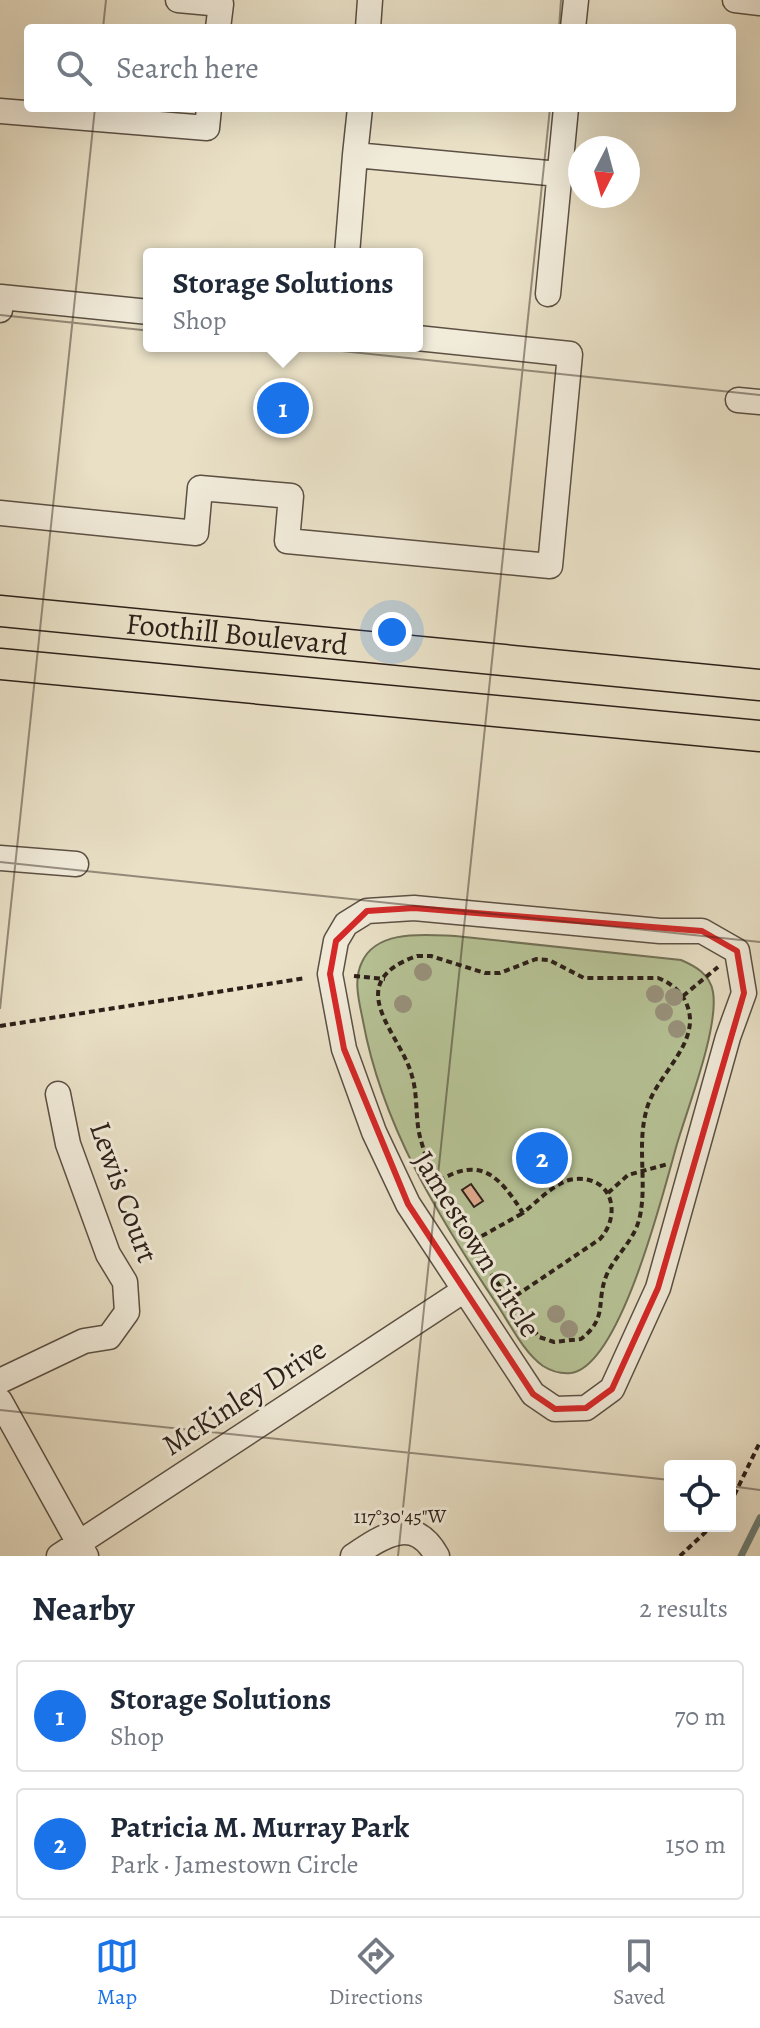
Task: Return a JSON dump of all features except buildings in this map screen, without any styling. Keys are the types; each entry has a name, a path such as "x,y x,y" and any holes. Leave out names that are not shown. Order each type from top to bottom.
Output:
{"main road":[{"name":"Foothill Boulevard","path":"0,611 760,685"},
{"name":"Foothill Boulevard","path":"0,664 760,736"}],"street":[{"path":"178,0 221,4 218,24"},
{"path":"368,24 370,0"},
{"path":"573,24 576,0"},
{"path":"735,0 760,3"},
{"path":"0,111 207,128 209,112"},
{"path":"347,248 360,112"},
{"path":"548,294 566,112"},
{"path":"355,155 559,174"},
{"path":"0,310 1,297 143,311"},
{"path":"0,513 196,533 200,488 291,496 287,541 550,566 570,354 423,339"},
{"path":"0,858 76,864"},
{"name":"Jamestown Circle","path":"414,908 660,931 702,931 737,951 744,993 728,1037 658,1288 612,1389 586,1408 555,1409 533,1394 463,1291 408,1204 374,1132 344,1049 330,974 336,941 346,924 367,911 414,908"},
{"name":"Lewis Court","path":"0,1381 84,1341 109,1337 127,1312 125,1282 108,1254 68,1144 58,1094"},
{"name":"McKinley Drive","path":"75,1552 463,1291"},
{"path":"0,1401 75,1552"},
{"path":"353,1556 385,1534 411,1532 430,1543 437,1556"}],"path":[{"path":"417,956 431,956 485,973 500,973 536,959 549,960 584,978 605,981 647,975 669,982 689,1011 690,1024 682,1044 657,1083 646,1112 643,1169 637,1226 607,1274 600,1319 593,1330 581,1339 569,1342 539,1337 472,1242 439,1181 419,1134 412,1074 380,1015 382,985 388,973 399,962 417,956"},
{"path":"0,1026 301,978"},
{"path":"608,1193 619,1181 643,1169 668,1164"},
{"path":"439,1181 466,1168 479,1169 505,1186 523,1213"},
{"path":"472,1242 523,1213 556,1187 574,1179 594,1182 608,1193 613,1215 610,1228 600,1239 511,1299"},
{"path":"736,1492 760,1442"},
{"path":"680,1556 706,1532"}],"highlighted area":[{"path":"414,908 702,931 737,951 744,993 658,1288 612,1389 586,1408 555,1409 533,1394 408,1204 344,1049 330,974 336,941 367,911"}],"green space":[{"path":"403,936 455,936 681,960 709,980 713,992 714,1007 707,1046 638,1273 607,1341 589,1363 571,1373 549,1369 529,1353 474,1270 433,1203 398,1133 372,1059 357,983 359,969 369,951 390,939"}],"waterway":[{"path":"741,1556 760,1518"}],"place":[{"name":"Storage Solutions","path":"283,408"},
{"name":"Patricia M. Murray Park","path":"542,1158"}]}
